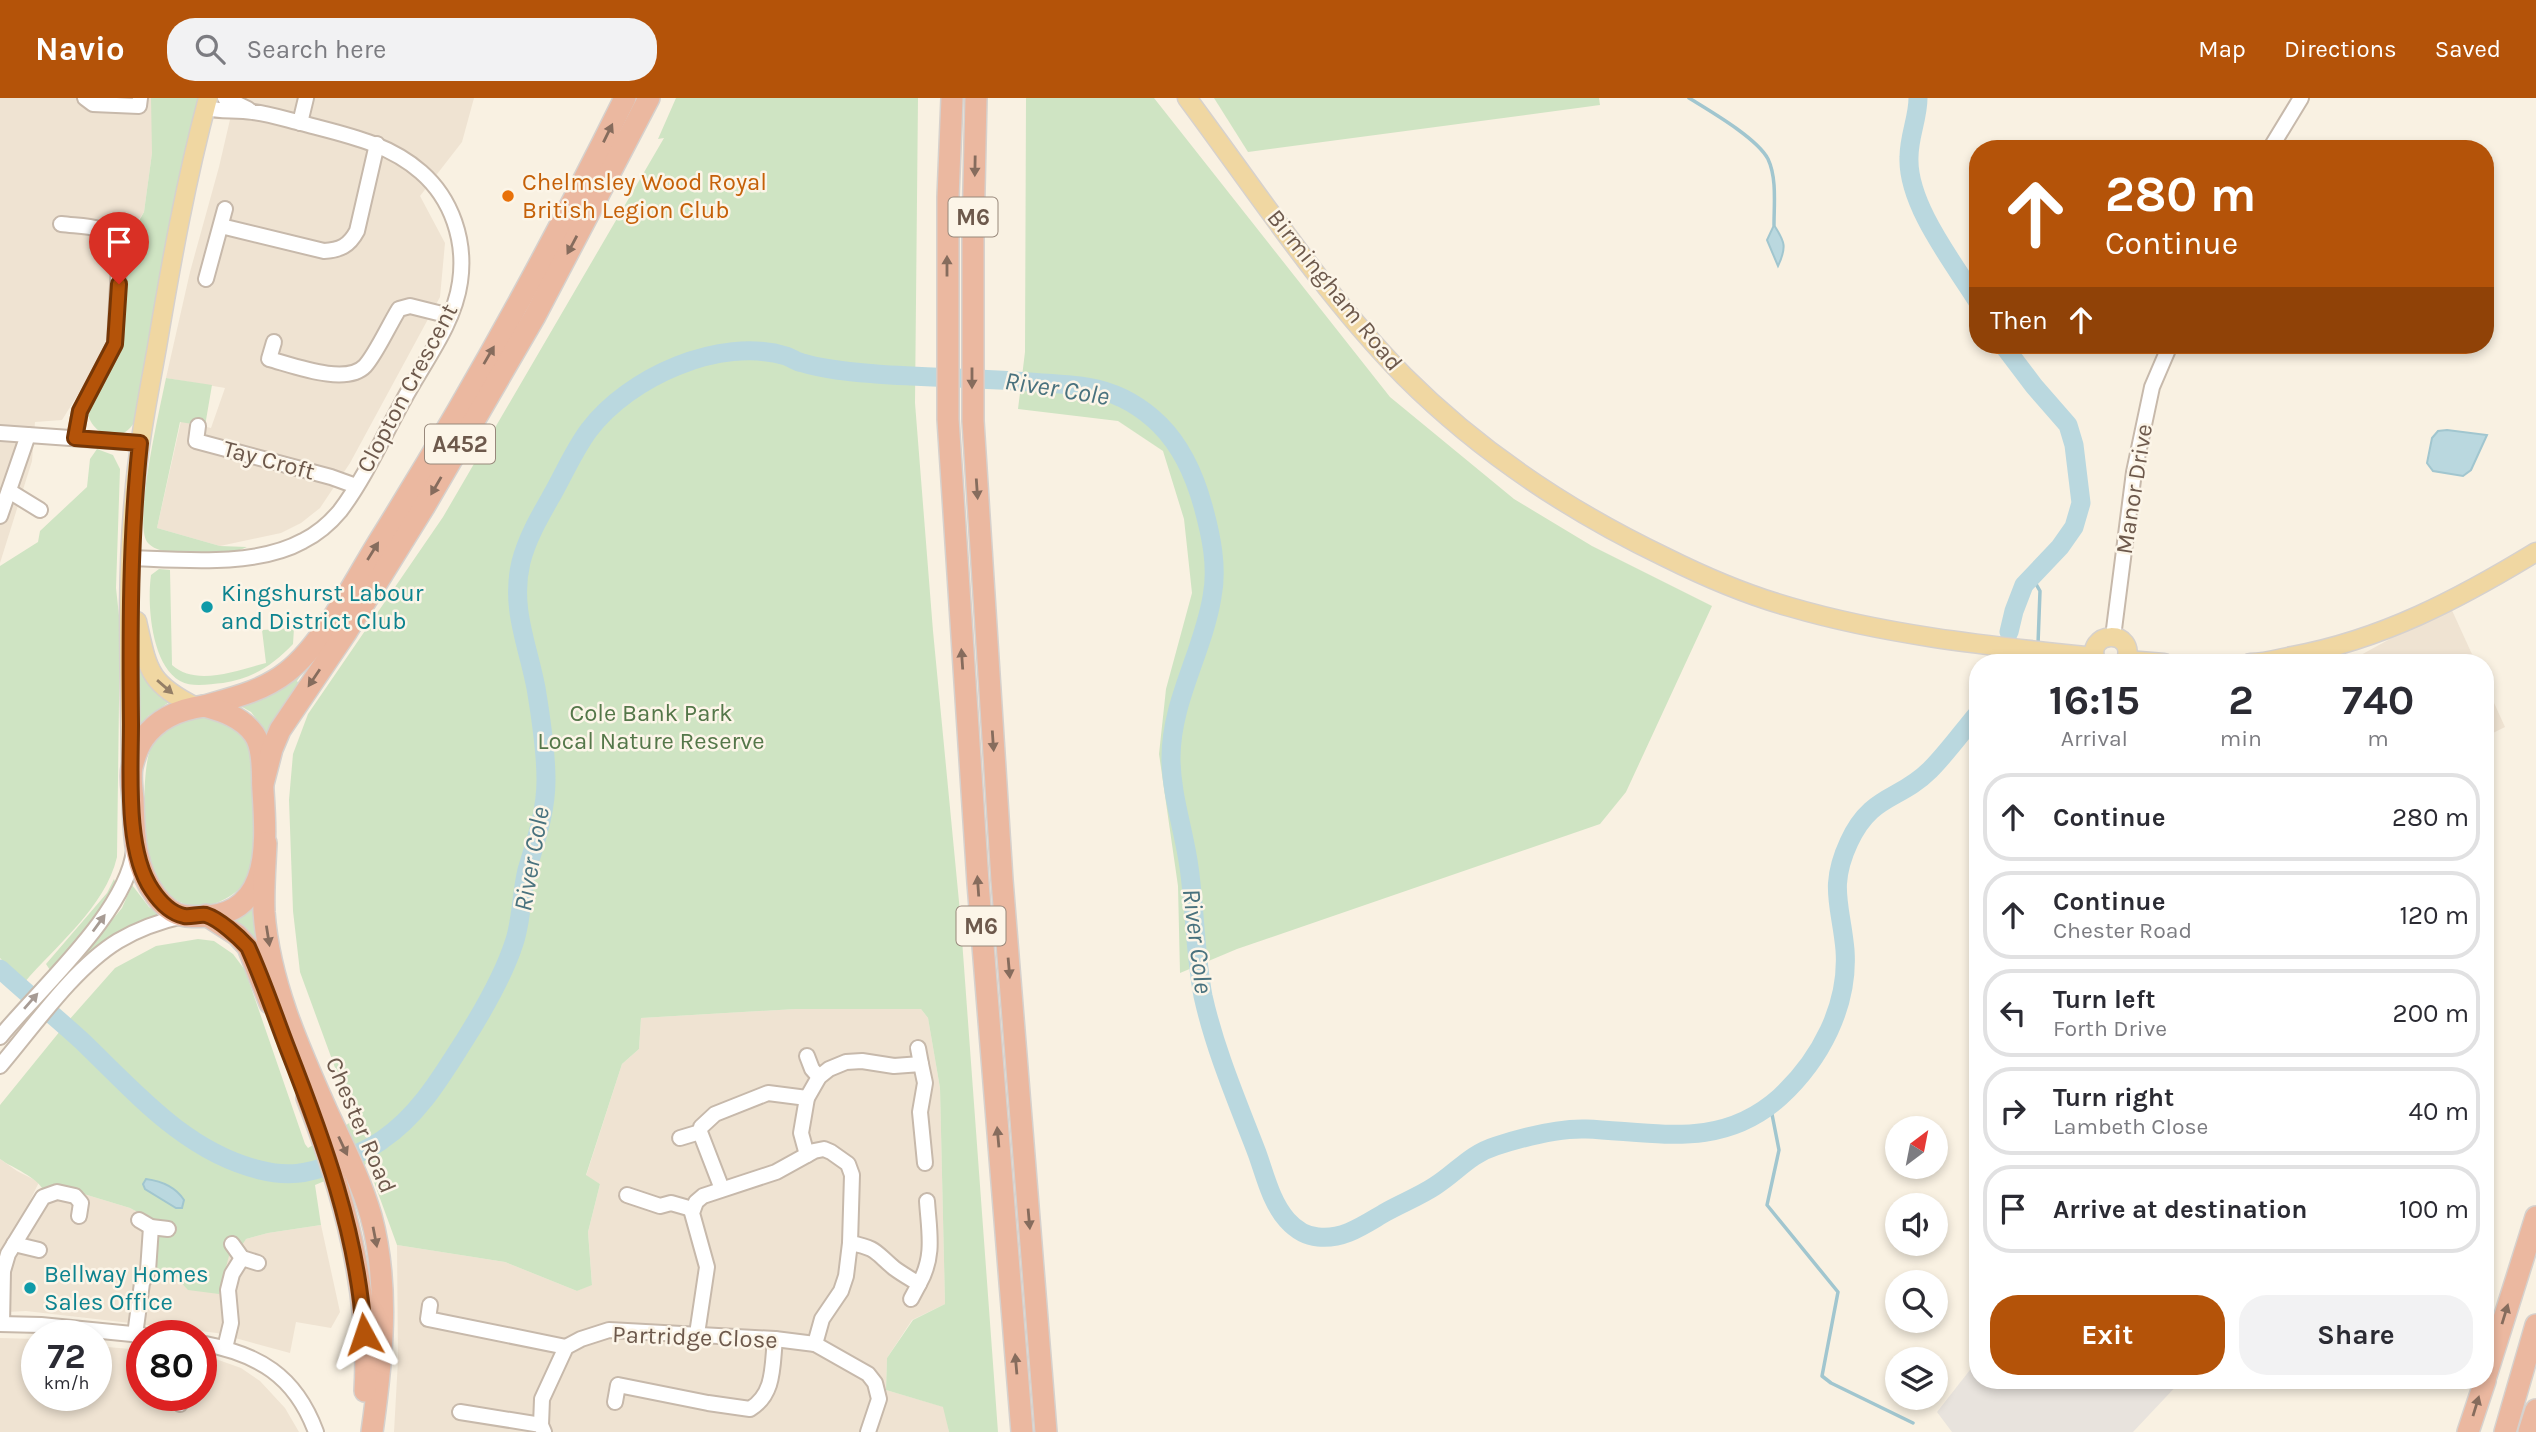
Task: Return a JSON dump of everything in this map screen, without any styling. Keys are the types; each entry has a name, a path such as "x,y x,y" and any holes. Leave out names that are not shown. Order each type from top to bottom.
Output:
{"highway":[{"name":"A452","path":"200,706 223,711 236,718 256,737 263,784 266,844 258,878 246,900 223,913 183,916 164,906 144,878 134,842 131,768 144,738 174,713 266,686 288,671 307,652 405,499 519,304 625,98"},
{"name":"A452","path":"263,784 280,730 354,620 431,495 535,316 649,98"},
{"name":"M6","path":"952,98 948,197 948,419 978,883 1022,1432"},
{"name":"M6","path":"976,98 973,421 1002,880 1046,1432"},
{"name":"Chester Road","path":"266,844 265,915 276,982 324,1122 335,1182 355,1252 363,1315 366,1373 361,1432"},
{"name":"Chester Road","path":"206,915 237,935 248,947 324,1122 356,1172 375,1234 382,1289 381,1344 372,1432"},
{"path":"2494,1351 2536,1217"},
{"path":"2505,1432 2536,1325"},
{"path":"2468,1432 2482,1389"},
{"path":"2529,1432 2536,1409"}],"main road":[{"name":"Birmingham Road","path":"1187,98 1328,288 1405,376 1450,419 1522,475 1577,511 1631,541 1743,592 1790,607 1871,627 2059,654"},
{"path":"131,768 129,585 140,443 183,204 207,103"},
{"path":"2303,654 2379,634 2482,585 2536,552"},
{"path":"129,585 150,672 159,684 173,695 200,706"},
{"path":"2096,654 2098,643 2107,637 2123,641 2126,654"}],"street":[{"path":"85,98 93,104 139,106 140,98"},
{"name":"Clopton Crescent","path":"225,98 252,111"},
{"path":"300,123 306,98"},
{"path":"2275,140 2301,98"},
{"name":"Clopton Crescent","path":"131,558 238,558 285,549 302,542 330,522 356,486 450,316 460,283 461,246 456,221 433,184 405,159 377,145 300,123 207,103"},
{"path":"221,226 324,251 345,246 352,241 357,231 377,145"},
{"path":"206,279 225,209"},
{"path":"61,224 111,233 120,245 115,344 80,411 75,438"},
{"path":"274,342 269,359 334,375 348,375 364,368 399,309 410,306 450,316"},
{"name":"Manor Drive","path":"2112,637 2134,472 2152,387 2166,354"},
{"name":"Tay Croft","path":"198,426 196,441 356,486"},
{"path":"0,433 140,443"},
{"path":"0,516 28,435"},
{"path":"9,491 40,510"},
{"path":"3,1032 100,923 132,864 134,842"},
{"path":"0,1066 97,955 120,940 164,920 183,916"},
{"path":"918,1048 925,1083 920,1112 925,1163"},
{"path":"807,1056 812,1069 819,1077"},
{"path":"807,1155 801,1133 807,1098 819,1077 829,1069 846,1062 862,1061 894,1066 920,1064"},
{"path":"722,1189 700,1132 701,1127 715,1114 768,1093 807,1098"},
{"path":"680,1138 700,1132"},
{"path":"697,1334 707,1267 692,1209 704,1196 776,1172 824,1149 849,1164 852,1175 850,1243 841,1291 822,1318 815,1343"},
{"path":"79,1216 81,1203 75,1196 57,1192 43,1197 7,1249 3,1271 1,1324 41,1325 126,1334"},
{"path":"627,1195 660,1206 671,1203 692,1209"},
{"path":"911,1299 929,1267 927,1201"},
{"path":"139,1320 142,1283 148,1271 145,1224 168,1229"},
{"path":"850,1243 868,1246 877,1251 895,1269 919,1284"},
{"path":"232,1244 242,1258 258,1263"},
{"path":"7,1249 39,1251"},
{"path":"225,1348 231,1323 228,1290 232,1274 242,1258"},
{"path":"430,1305 428,1319 566,1348 542,1399 542,1428 460,1412"},
{"name":"Partridge Close","path":"566,1348 581,1339 609,1330 815,1343 868,1374 875,1383 879,1399 868,1432"},
{"path":"615,1402 618,1385 709,1404 750,1409 769,1391 775,1339"},
{"path":"217,1346 264,1363 279,1375 302,1402 316,1432"}],"shaded area":[{"path":"0,98 152,98 152,153 144,212 120,245 110,343 62,420 35,422 32,461 0,563"},
{"path":"235,98 474,98 462,142 420,196 445,243 440,297 350,463 320,508 301,523 281,533 220,546 157,528 181,421 211,428 225,388 166,378"},
{"path":"2450,606 2472,654 2363,654"},
{"path":"2494,703 2505,727 2494,732"},
{"path":"796,1009 921,1009 928,1018 940,1088 945,1304 912,1320 887,1358 886,1390 944,1407 949,1432 394,1432 398,1360 397,1245 505,1262 577,1291 592,1284 588,1232 600,1184 586,1176 622,1064 639,1049 641,1018"},
{"path":"0,1159 39,1182 0,1264"},
{"path":"64,1188 130,1208 156,1222 230,1252 246,1239 321,1225 340,1312 331,1328 296,1322 290,1353 217,1333 217,1320 126,1320 126,1323 26,1311 7,1312 14,1252 48,1198"},
{"path":"0,1338 21,1339 21,1411 112,1411 112,1347 126,1349 126,1411 217,1411 217,1359 241,1368 260,1381 285,1408 299,1432 0,1432"},
{"path":"1969,1371 1969,1389 2173,1389 2133,1432 1952,1432 1937,1412 1948,1410 1948,1398"}],"green space":[{"path":"151,98 199,98 171,214 135,421 123,433 108,435 95,427 87,411 120,347 131,235 144,212 152,153"},
{"name":"Cole Bank Park Local Nature Reserve","path":"676,98 918,98 915,403 933,631 960,912 998,1432 949,1432 943,1407 886,1390 887,1358 913,1320 945,1304 940,1088 928,1018 921,1009 796,1009 641,1018 639,1049 622,1064 586,1175 600,1184 588,1232 592,1285 577,1291 505,1262 397,1245 370,1171 378,1168 371,1162 315,1185 321,1225 246,1239 240,1248 230,1252 219,1294 188,1290 175,1276 155,1271 156,1222 130,1208 64,1188 44,1191 30,1177 0,1159 0,1105 115,968 156,946 198,939 214,941 233,954 245,970 308,1148 351,1122 345,1095 300,972 293,911 289,800 293,754 308,714 443,517 664,138 658,139"},
{"path":"1026,98 1154,98 1390,397 1514,499 1592,546 1712,606 1626,792 1600,824 1237,949 1180,973 1178,886 1159,754 1166,689 1192,593 1184,519 1163,451 1118,421 1018,409 1025,352"},
{"path":"1214,98 1599,98 1600,105 1248,152"},
{"path":"166,378 212,385 205,426 180,422 157,528 220,546 247,547 226,553 179,553 162,551 148,543 144,532 145,491"},
{"path":"97,449 113,455 120,469 116,588 120,625 117,857 111,876 90,910 24,983 0,958 0,566 38,542 40,531 87,487 90,459"},
{"path":"159,569 170,570 172,665 182,672 218,675 266,663 262,630 294,628 293,644 270,665 243,678 201,685 180,681 170,673 163,661 153,632 151,575"},
{"path":"311,660 297,681 300,685 270,738 251,712 237,704"},
{"path":"138,663 144,675 171,701 148,716 138,729"},
{"path":"192,716 216,720 237,730 251,748 254,767 253,864 237,891 219,902 199,906 177,900 155,879 147,848 144,811 146,773 151,748 168,728"},
{"path":"114,879 117,886 107,903 50,970 46,964 107,893"},
{"path":"132,885 149,907 165,917 127,929 104,941 65,978 122,908"},
{"path":"255,903 273,977 227,921 243,915"}],"water":[{"path":"1774,225 1784,245 1778,266 1767,240"},
{"path":"2438,431 2487,435 2471,470 2463,476 2433,471 2427,463 2432,438"},
{"path":"146,1179 162,1183 176,1191 184,1200 182,1208 176,1208 145,1189 143,1184"}],"waterway":[{"path":"1689,98 1744,134 1768,159 1774,183 1774,225"},
{"name":"River Cole","path":"1918,98 1909,157 1915,194 1933,232 1969,288"},
{"name":"River Cole","path":"0,969 164,1118 209,1150 233,1161 270,1172 306,1172 364,1151 395,1130 428,1095 471,1030 498,981 517,934 527,870 546,792 540,711 519,611 518,579 530,536 579,446 606,411 627,393 652,378 705,357 733,352 760,351 812,365 849,371 1021,381 1097,389 1139,408 1160,425 1175,443 1192,473 1200,495 1209,528 1214,563 1214,586 1208,617 1176,717 1171,758 1173,785 1189,867 1203,996 1220,1056 1273,1197 1287,1220 1297,1230 1309,1235 1328,1237 1354,1230 1429,1190 1487,1149 1507,1143 1575,1129 1663,1134 1711,1131 1735,1125 1758,1114 1780,1097 1808,1066 1829,1031 1837,1011 1845,971 1837,884 1849,842 1858,826 1876,806 1919,780 1969,724"},
{"name":"River Cole","path":"2009,632 2024,585 2060,547 2074,527 2081,503 2074,445 2068,425 2010,354"},
{"path":"2032,577 2040,591 2038,644"},
{"path":"1770,1104 1779,1150 1767,1205 1838,1292 1822,1376 1913,1423"}],"place":[{"name":"Chelmsley Wood Royal British Legion Club","path":"508,196"},
{"name":"Kingshurst Labour and District Club","path":"207,607"},
{"name":"Bellway Homes Sales Office","path":"30,1288"}],"route":[{"path":"119,284 115,344 80,411 75,438 140,443 129,585 131,768 134,842 138,861 144,878 164,906 183,916 206,915 237,935 248,947 317,1125 335,1182 355,1252 364,1334"}]}
